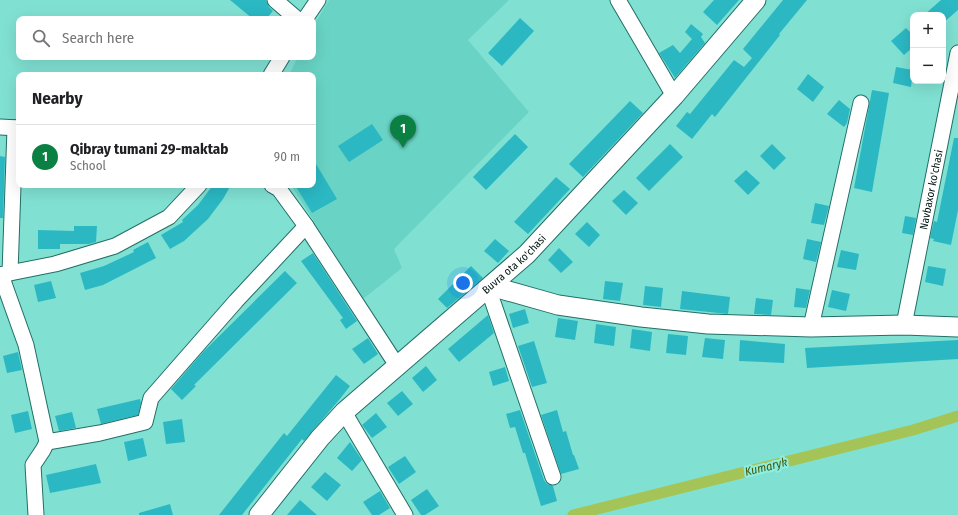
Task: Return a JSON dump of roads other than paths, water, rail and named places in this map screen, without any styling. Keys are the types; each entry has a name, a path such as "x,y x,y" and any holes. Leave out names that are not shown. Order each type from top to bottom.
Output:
{"main road":[{"name":"Buvra ota ko'chasi","path":"259,515 320,438 344,412 398,367 527,254 674,96 756,0"},
{"path":"491,286 558,305 641,317 708,324 811,328 904,325 958,327"}],"street":[{"path":"275,0 294,16"},
{"path":"307,16 318,0"},
{"path":"618,0 674,96"},
{"name":"Navbaxor ko'chasi","path":"904,325 958,53"},
{"path":"273,72 280,60"},
{"path":"811,328 861,103"},
{"path":"0,127 16,128"},
{"path":"16,139 4,275 26,345 47,442 33,465 36,515"},
{"path":"4,275 55,264 115,246 169,217 196,188"},
{"path":"277,188 306,226 398,367"},
{"path":"47,442 100,433 145,422 151,398 236,301 306,226"},
{"path":"491,286 553,477"},
{"path":"344,412 406,515"}],"waterway":[{"name":"Kumaryk","path":"573,515 913,430 958,416"}],"place":[{"name":"Qibray tumani 29-maktab","path":"403,148"}]}
